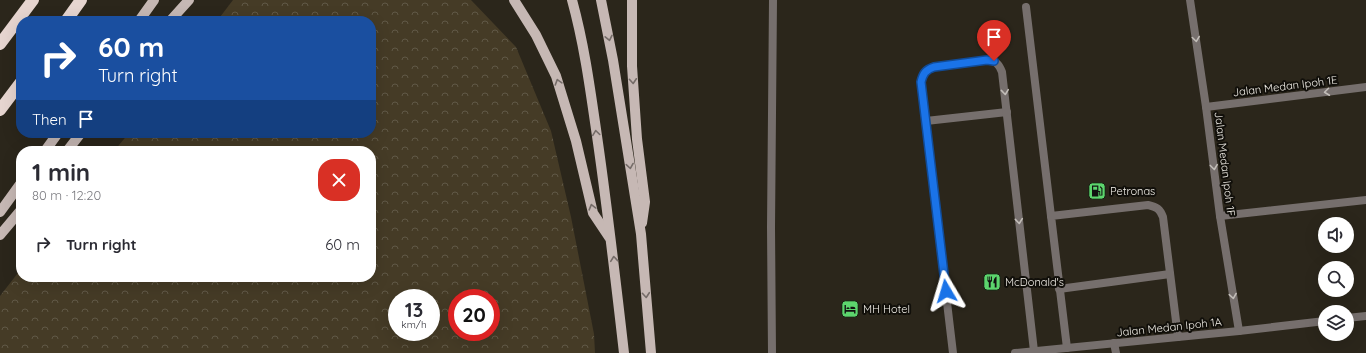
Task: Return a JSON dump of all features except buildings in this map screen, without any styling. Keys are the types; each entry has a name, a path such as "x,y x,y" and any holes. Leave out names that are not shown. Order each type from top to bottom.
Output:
{"highway":[{"path":"21,16 33,0"},
{"path":"70,16 81,0"},
{"path":"0,44 16,23"},
{"path":"0,110 16,89"}],"main road":[{"path":"143,16 154,0"},
{"path":"175,16 189,0"},
{"path":"514,0 536,36 556,76 576,141 594,213 612,241"},
{"path":"572,0 589,78 612,241 624,353"},
{"path":"601,0 613,60 641,234 651,353"},
{"path":"632,0 632,66 637,139 645,202 641,234"},
{"path":"48,146 54,138"},
{"path":"71,146 77,138"},
{"path":"0,212 16,190"},
{"path":"0,235 16,216"}],"street":[{"path":"772,353 771,228 773,0"},
{"name":"Jalan Medan Ipoh 1F","path":"1190,0 1220,216 1239,331"},
{"path":"1026,7 1067,348"},
{"path":"953,353 921,82 922,76 927,70 934,67 987,60 994,61 1000,66 1002,72 1034,351"},
{"name":"Jalan Medan Ipoh 1E","path":"1206,107 1366,87"},
{"path":"926,121 1007,112"},
{"path":"1220,216 1366,200"},
{"path":"1051,216 1148,206 1155,206 1161,211 1178,337"},
{"path":"1060,289 1170,274"},
{"path":"1354,317 1366,316"},
{"name":"Jalan Medan Ipoh 1A","path":"1015,353 1067,348 1092,349 1114,343 1318,322"},
{"path":"1114,343 1116,353"}],"green space":[{"path":"233,0 471,0 516,47 551,131 571,217 594,334 595,353 0,353 0,296 16,275 16,282 376,282 376,146 118,146 125,138 376,138 376,16 221,16"}],"place":[{"name":"Petronas","path":"1097,191"},
{"name":"McDonald's","path":"992,282"},
{"name":"MH Hotel","path":"850,309"}],"route":[{"path":"946,291 921,82 922,76 927,70 934,67 987,60 994,61"}]}
